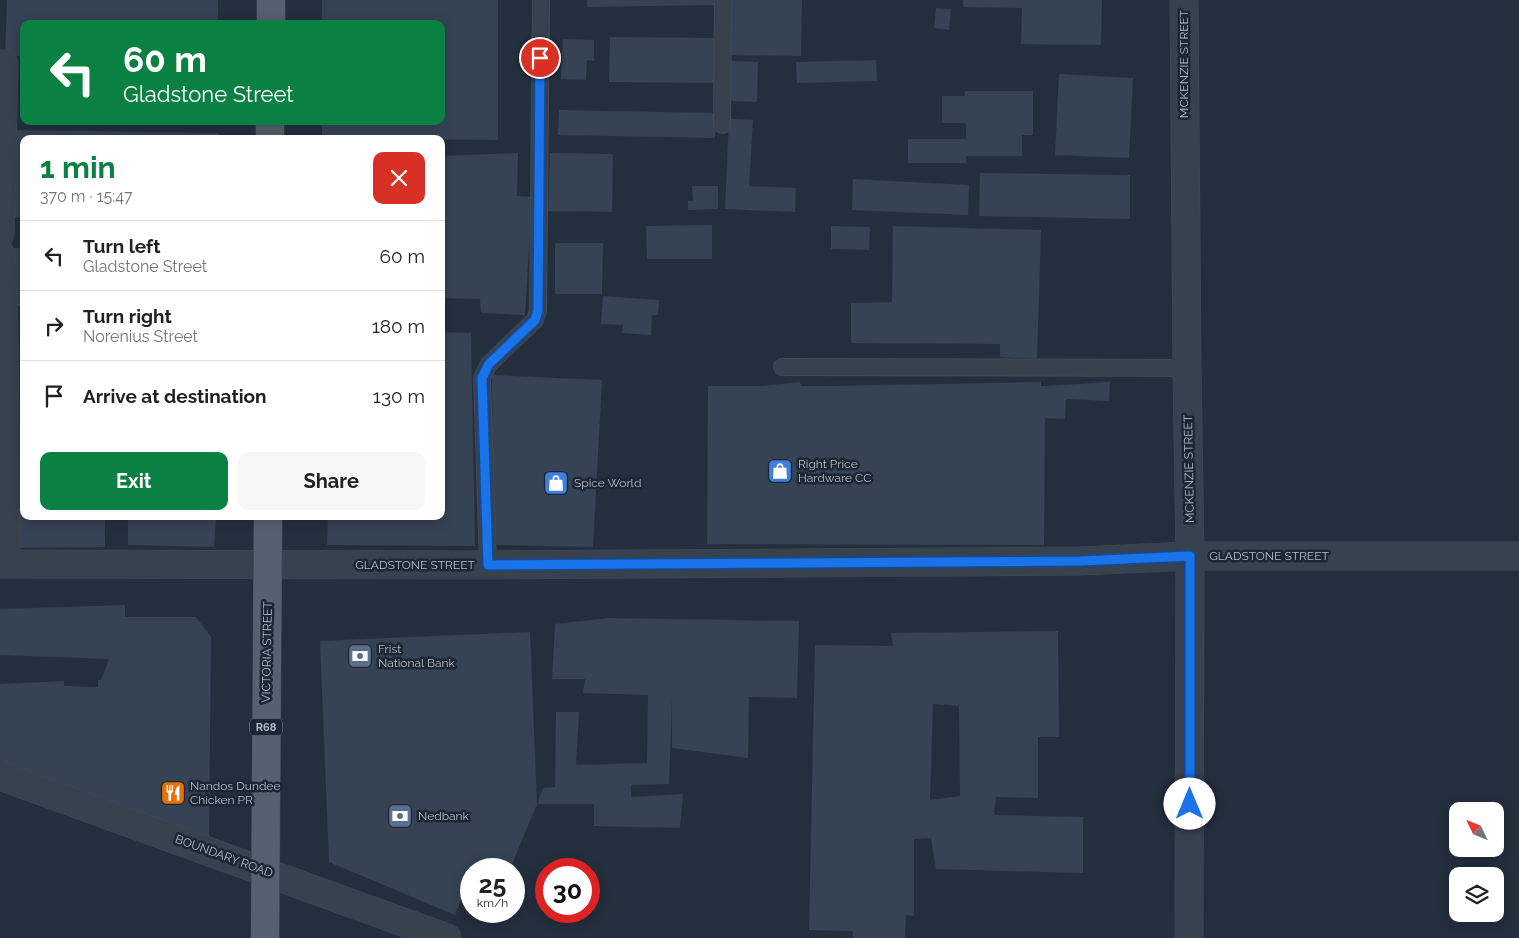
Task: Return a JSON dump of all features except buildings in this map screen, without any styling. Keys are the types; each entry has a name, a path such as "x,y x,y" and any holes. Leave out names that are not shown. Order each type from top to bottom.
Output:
{"main road":[{"path":"271,0 271,20"},
{"name":"VICTORIA STREET","path":"265,938 268,520"}],"street":[{"name":"MCKENZIE STREET","path":"1184,0 1186,368 1190,556 1190,938"},
{"path":"0,234 9,64"},
{"path":"0,253 4,325 3,564"},
{"name":"GLADSTONE STREET","path":"3,564 488,565 1080,561 1190,556 1519,556"},
{"name":"BOUNDARY ROAD","path":"0,776 264,870 447,938"}],"lane":[{"path":"488,565 482,378 489,364 535,320 538,311 541,0"},
{"path":"722,126 723,0"},
{"path":"782,367 1186,368"}],"place":[{"name":"Right Price Hardware CC","path":"780,471"},
{"name":"Spice World","path":"556,483"},
{"name":"Frist National Bank","path":"360,656"},
{"name":"Nandos Dundee Chicken PR","path":"173,793"},
{"name":"Nedbank","path":"400,816"}],"route":[{"path":"540,58 538,311 535,320 489,364 482,378 488,565 1080,561 1190,556 1190,804"}]}
